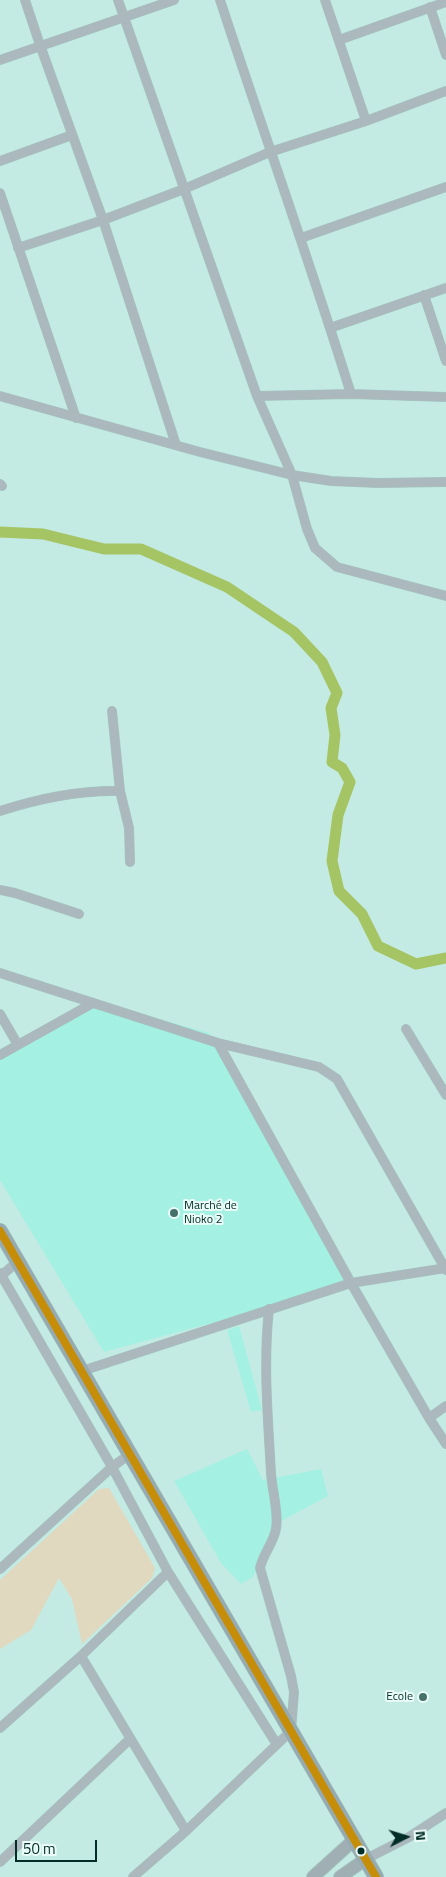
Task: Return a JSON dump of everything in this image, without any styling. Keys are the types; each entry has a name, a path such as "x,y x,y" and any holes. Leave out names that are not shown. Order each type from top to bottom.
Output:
{"highway":[{"path":"0,1231 376,1877"}],"street":[{"path":"25,0 103,220 176,445"},
{"path":"118,0 257,396 292,475 307,529 315,548 337,567 446,596"},
{"path":"0,60 174,0"},
{"path":"220,0 270,152 301,238 351,394"},
{"path":"325,0 366,121"},
{"path":"338,40 446,2"},
{"path":"430,7 446,55"},
{"path":"18,248 103,220 184,189 270,152 366,121 446,91"},
{"path":"0,161 72,135"},
{"path":"301,238 446,187"},
{"path":"0,194 76,418"},
{"path":"330,328 446,288"},
{"path":"424,295 446,361"},
{"path":"257,396 351,394 446,397"},
{"path":"0,396 200,452 292,475 331,481 378,483 446,482"},
{"path":"112,711 120,791 129,828 130,862"},
{"path":"0,810 62,794 86,791 120,791"},
{"path":"0,890 80,914"},
{"path":"0,973 218,1043 308,1064 324,1070 337,1080 446,1268 351,1283 82,1371"},
{"path":"0,1055 93,1003"},
{"path":"0,1014 18,1045"},
{"path":"406,1029 446,1095"},
{"path":"218,1043 351,1283 446,1444"},
{"path":"18,1261 0,1275 112,1467 168,1572 276,1743"},
{"path":"133,1877 186,1831 276,1743 291,1731 294,1692 291,1676 260,1568 276,1530 265,1364 269,1309"},
{"path":"429,1418 446,1406"},
{"path":"0,1570 112,1467 130,1454"},
{"path":"1,1724 81,1656 168,1572"},
{"path":"81,1656 186,1831"},
{"path":"0,1862 130,1739"},
{"path":"340,1877 366,1859 429,1825 446,1812"},
{"path":"421,1819 429,1825"},
{"path":"313,1877 355,1839"}],"shaded area":[{"path":"92,1000 209,1033 356,1284 104,1352 0,1180 0,1052"},
{"path":"239,1326 262,1410 251,1412 227,1330"},
{"path":"247,1449 263,1480 321,1469 328,1496 272,1526 270,1543 253,1577 241,1584 221,1563 174,1481"},
{"path":"109,1488 155,1568 152,1578 82,1644 72,1599 59,1578 31,1630 0,1649 0,1580 99,1489"}],"waterway":[{"path":"0,532 43,534 104,549 141,549 227,587 294,632 322,662 337,693 331,708 335,735 332,762 342,768 350,782 338,815 332,861 339,891 362,914 378,946 416,964 446,958"}],"transit line":[{"path":"0,1231 376,1877"}],"place":[{"name":"Marché de Nioko 2","path":"174,1213"},
{"name":"Ecole","path":"423,1697"}]}
